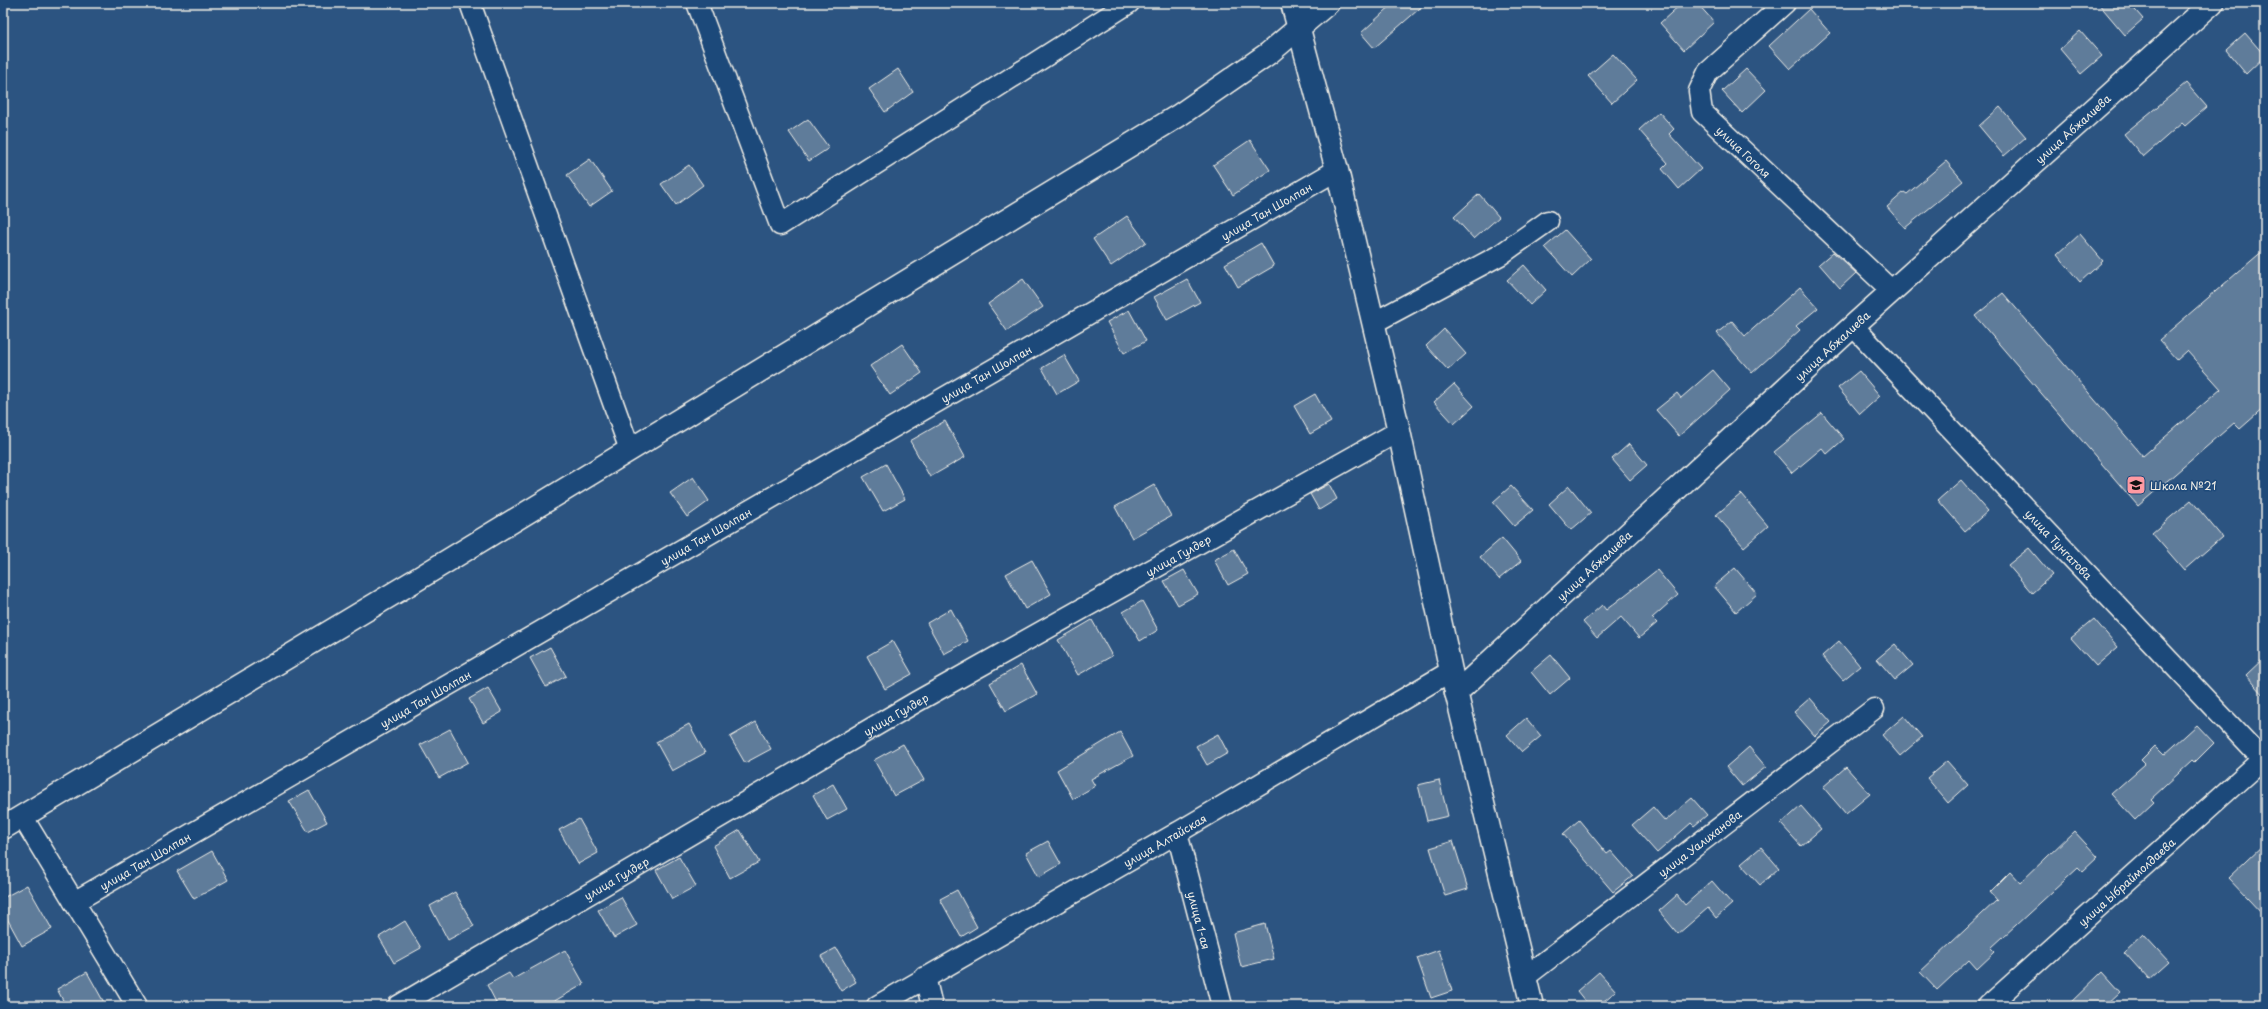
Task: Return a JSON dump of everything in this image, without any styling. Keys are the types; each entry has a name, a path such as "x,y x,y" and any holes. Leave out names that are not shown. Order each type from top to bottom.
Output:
{"street":[{"path":"697,3 780,225 1129,3"},
{"path":"1292,3 1337,170 1374,323 1456,693 1532,1006"},
{"path":"3,828 630,450 1178,116 1269,53 1300,29 1328,3"},
{"name":"улица Гоголя","path":"1785,3 1708,72 1699,91 1702,112 1892,291"},
{"name":"улица Абжалиева","path":"1456,693 1853,326 2212,3"},
{"path":"477,6 630,450"},
{"name":"улица Тан Шолпан","path":"74,902 1337,170"},
{"path":"1374,323 1500,255 1548,221"},
{"name":"улица Тунгатова","path":"1853,326 2264,759"},
{"name":"улица Гулдер","path":"398,1006 916,702 1399,431"},
{"name":"улица Алтайская","path":"878,1006 925,977 1177,834 1451,671"},
{"name":"улица Уалиханова","path":"1525,977 1874,710"},
{"name":"улица Ыбраймолдаева","path":"1988,1006 2264,759"},
{"path":"22,816 138,1006"},
{"name":"улица 1-ая","path":"1177,834 1222,1006"},
{"path":"925,977 932,1006"}],"building":[{"path":"1394,3 1426,3 1374,48 1361,33"},
{"path":"1682,3 1697,3 1714,22 1684,50 1660,23"},
{"path":"2098,3 2129,3 2143,19 2125,35"},
{"path":"1809,9 1830,33 1790,69 1769,46"},
{"path":"2080,31 2102,56 2081,74 2060,49"},
{"path":"2245,33 2265,56 2246,74 2226,50"},
{"path":"1613,54 1637,80 1612,103 1588,76"},
{"path":"898,69 913,92 885,112 869,89"},
{"path":"1746,69 1766,90 1742,113 1722,91"},
{"path":"2186,83 2207,107 2185,126 2182,123 2143,157 2124,134"},
{"path":"2000,107 2026,137 2004,156 1979,126"},
{"path":"1659,112 1674,129 1669,134 1701,169 1679,189 1662,169 1668,163 1639,130"},
{"path":"808,119 829,148 809,161 789,132"},
{"path":"1250,140 1270,170 1233,195 1213,165"},
{"path":"590,159 612,191 589,207 567,175"},
{"path":"1946,161 1963,181 1905,228 1887,207 1904,192 1907,194"},
{"path":"689,165 703,185 676,205 661,184"},
{"path":"1479,194 1499,217 1474,239 1454,217"},
{"path":"1127,216 1146,242 1111,266 1093,239"},
{"path":"1565,230 1591,259 1572,277 1545,247"},
{"path":"2080,234 2103,261 2080,282 2057,255"},
{"path":"1261,243 1274,266 1238,287 1225,264"},
{"path":"2265,249 2265,407 2240,429 2234,423 2138,506 1975,316 2003,293 2143,456 2221,389 2187,351 2177,360 2159,340"},
{"path":"1833,252 1856,273 1840,288 1819,264"},
{"path":"1524,265 1546,290 1530,305 1507,280"},
{"path":"1023,279 1043,307 1007,331 988,304"},
{"path":"1187,279 1200,302 1167,320 1154,297"},
{"path":"1800,287 1818,308 1796,326 1800,330 1752,373 1717,333 1732,321 1745,336"},
{"path":"1129,310 1146,341 1124,353 1107,322"},
{"path":"1444,329 1466,354 1448,370 1426,346"},
{"path":"902,344 922,373 890,395 870,366"},
{"path":"1064,355 1079,381 1057,394 1042,368"},
{"path":"1713,370 1730,390 1679,436 1656,410 1677,393 1681,398"},
{"path":"1859,371 1880,396 1860,414 1838,388"},
{"path":"1454,384 1474,406 1454,424 1434,402"},
{"path":"1315,394 1331,422 1310,434 1294,406"},
{"path":"1822,413 1844,439 1827,454 1822,448 1792,473 1774,452"},
{"path":"945,421 965,457 930,477 910,441"},
{"path":"1629,444 1647,465 1630,480 1612,459"},
{"path":"886,464 905,499 883,511 863,477"},
{"path":"693,477 709,501 687,517 670,493"},
{"path":"1961,480 1988,511 1965,531 1938,500"},
{"path":"1329,484 1337,499 1319,510 1310,494"},
{"path":"1154,485 1171,516 1132,538 1115,507"},
{"path":"1511,486 1533,510 1514,526 1493,502"},
{"path":"1569,486 1591,513 1571,530 1549,504"},
{"path":"1741,494 1768,526 1744,547 1716,515"},
{"path":"2191,500 2222,537 2184,570 2152,533"},
{"path":"1502,538 1521,561 1499,579 1480,557"},
{"path":"2029,548 2052,575 2032,593 2008,565"},
{"path":"1234,549 1248,574 1228,585 1214,560"},
{"path":"1032,560 1051,594 1025,609 1006,574"},
{"path":"1735,568 1757,594 1736,612 1714,586"},
{"path":"1184,570 1198,594 1178,605 1164,581"},
{"path":"1657,570 1678,595 1652,618 1657,623 1639,638 1621,617 1597,638 1583,622 1602,605 1606,610"},
{"path":"1142,601 1158,630 1140,641 1123,612"},
{"path":"951,609 968,641 944,654 927,623"},
{"path":"2094,619 2118,647 2096,666 2071,638"},
{"path":"1092,620 1112,656 1078,675 1058,640"},
{"path":"893,641 912,674 885,689 867,656"},
{"path":"1839,641 1860,666 1843,680 1822,656"},
{"path":"1895,644 1913,665 1895,680 1877,659"},
{"path":"550,647 566,676 546,687 530,658"},
{"path":"1551,655 1570,678 1550,695 1531,672"},
{"path":"2265,657 2265,696 2246,675"},
{"path":"1021,665 1037,694 1006,711 990,683"},
{"path":"488,688 502,712 483,723 469,699"},
{"path":"1810,698 1831,722 1815,736 1794,712"},
{"path":"1904,716 1922,737 1900,756 1882,735"},
{"path":"1526,718 1541,736 1522,752 1507,735"},
{"path":"756,722 771,749 745,763 730,737"},
{"path":"689,724 705,753 672,771 656,742"},
{"path":"2197,725 2214,743 2195,762 2193,760 2151,799 2154,802 2135,820 2111,794 2145,764 2141,760 2155,746 2164,755"},
{"path":"450,729 468,762 439,778 420,745"},
{"path":"1120,732 1133,756 1091,779 1095,786 1073,799 1057,770"},
{"path":"1218,734 1228,753 1207,765 1196,746"},
{"path":"903,744 924,780 894,796 874,760"},
{"path":"1749,747 1766,767 1742,786 1726,767"},
{"path":"1947,761 1968,785 1948,803 1927,778"},
{"path":"1846,767 1870,794 1846,814 1823,787"},
{"path":"1439,780 1448,816 1427,821 1418,785"},
{"path":"833,784 847,809 827,820 813,795"},
{"path":"309,790 327,822 308,832 289,801"},
{"path":"1692,798 1707,815 1694,826 1691,823 1657,853 1632,825 1653,807 1665,821"},
{"path":"1801,806 1821,829 1801,846 1781,824"},
{"path":"579,819 598,853 578,864 559,830"},
{"path":"1579,820 1607,854 1611,851 1633,876 1613,892 1563,834"},
{"path":"740,830 759,862 730,878 713,846"},
{"path":"2074,831 2098,857 2082,872 2078,868 1991,948 1995,952 1977,969 1969,960 1937,990 1920,972 1997,900 1990,892 2010,872 2020,883"},
{"path":"1048,841 1061,864 1039,877 1026,853"},
{"path":"1453,841 1468,889 1445,896 1430,848"},
{"path":"2265,843 2265,917 2228,878"},
{"path":"1761,847 1779,868 1760,885 1741,864"},
{"path":"212,851 228,880 194,899 177,871"},
{"path":"679,857 696,886 672,899 656,870"},
{"path":"1712,881 1732,904 1716,918 1708,908 1678,934 1659,911 1677,895 1685,905"},
{"path":"27,885 52,929 22,946 3,911 3,898"},
{"path":"957,890 977,927 961,937 940,899"},
{"path":"455,892 474,926 448,940 430,906"},
{"path":"621,897 637,925 614,938 598,910"},
{"path":"405,921 421,948 394,963 379,937"},
{"path":"1265,924 1274,959 1241,967 1233,933"},
{"path":"2143,934 2169,962 2149,980 2124,952"},
{"path":"836,948 856,982 841,991 821,956"},
{"path":"565,950 584,984 546,1006 498,1006 487,985 509,973 513,979"},
{"path":"1439,950 1452,991 1431,998 1417,958"},
{"path":"87,972 106,1006 66,1006 57,989"},
{"path":"1599,972 1616,991 1598,1006 1589,1006 1577,991"},
{"path":"2102,972 2120,992 2105,1006 2067,1006"}],"place":[{"name":"Школа №21","path":"2136,485"}]}
